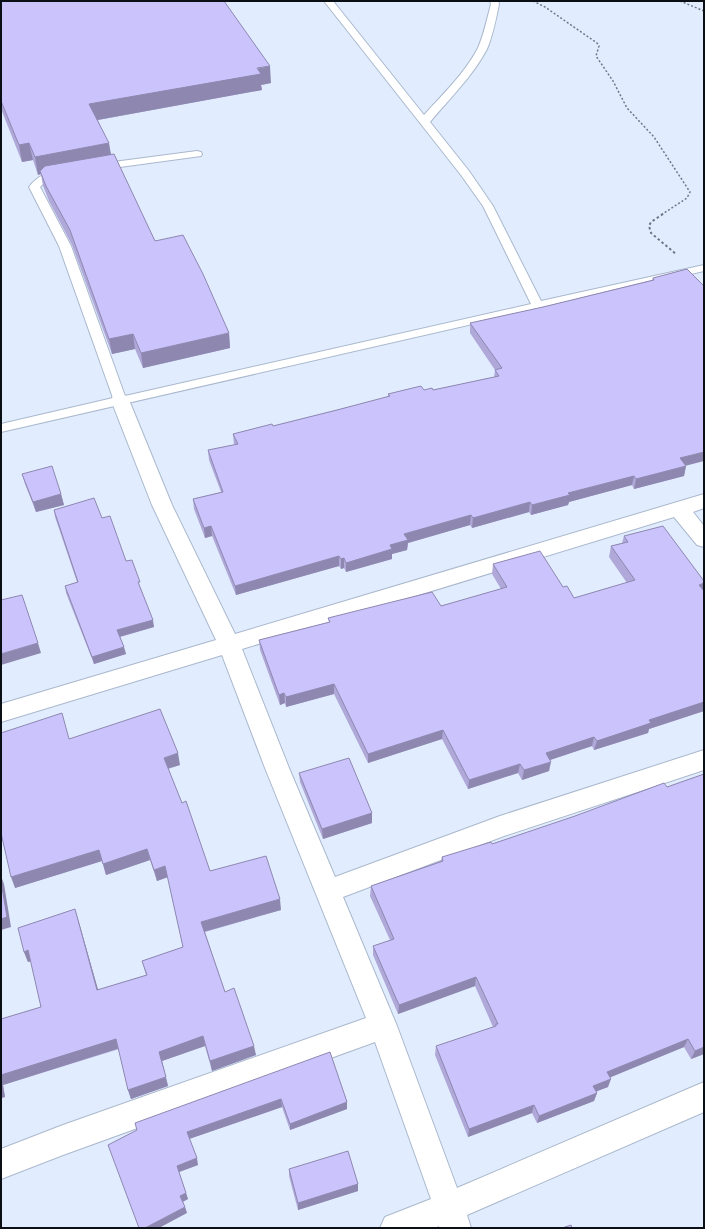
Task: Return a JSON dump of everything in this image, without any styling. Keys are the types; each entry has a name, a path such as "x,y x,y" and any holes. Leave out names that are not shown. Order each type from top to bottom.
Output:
{"street":[{"path":"120,400 162,506 229,644 277,768 329,891 383,1026 452,1218"},
{"path":"1,713 704,502"},
{"path":"679,509 704,540"},
{"path":"329,891 500,827 704,760"},
{"path":"1,1164 63,1140 383,1026"},
{"path":"396,1228 452,1218 704,1097"}],"lane":[{"path":"328,1 465,173 488,206 538,306"},
{"path":"424,122 458,82 479,53 489,31 496,4 494,1"},
{"path":"87,169 148,159 197,154"},
{"path":"73,171 44,177 34,187 65,246 120,400"},
{"path":"1,428 699,269"}],"path":[{"path":"532,1 545,7 597,43 599,46 596,56 613,81 627,108 654,137 690,192 688,198 651,222 649,226 651,233 699,269"},
{"path":"680,1 704,11"}],"building":[{"path":"1,1 224,1 270,66 257,68 261,74 89,104 109,143 35,157 29,143 19,145 1,101"},
{"path":"114,154 155,241 183,235 203,274 229,333 141,353 133,334 109,339 70,230 46,186 40,171 45,166"},
{"path":"687,269 704,286 704,452 680,458 686,466 636,479 634,476 568,493 570,495 532,505 530,502 473,518 471,515 404,534 408,540 390,545 392,549 346,563 344,558 341,559 339,556 235,586 211,526 204,528 193,499 223,492 208,450 238,444 233,434 272,424 273,426 390,396 388,394 421,386 424,390 432,388 433,390 499,376 495,370 502,368 470,323 654,280 653,278"},
{"path":"52,466 61,494 33,502 22,474"},
{"path":"94,498 102,518 110,516 126,561 132,560 140,582 138,582 153,620 117,630 124,647 92,657 65,586 78,582 54,510"},
{"path":"663,526 704,581 704,583 699,585 704,591 704,702 649,720 651,723 597,741 594,737 546,753 551,762 524,770 520,764 469,780 443,730 368,754 334,684 286,697 284,693 279,695 259,640 330,622 328,618 432,592 441,606 507,587 493,564 540,551 563,587 567,586 574,598 635,580 611,546 628,542 624,536"},
{"path":"22,595 38,643 1,654 1,600"},
{"path":"160,709 178,753 164,758 182,803 186,801 210,871 266,856 280,899 201,922 225,992 234,988 254,1046 210,1061 203,1036 159,1052 166,1077 128,1090 116,1039 1,1075 1,1019 41,1007 28,950 24,952 18,928 75,909 97,990 147,975 142,961 183,947 165,866 154,870 147,849 103,864 99,850 11,877 1,833 1,733 62,713 69,739"},
{"path":"349,758 372,813 322,829 299,773"},
{"path":"704,774 704,1047 695,1051 688,1039 607,1072 611,1079 593,1086 597,1093 539,1116 534,1105 469,1129 436,1046 496,1026 496,1024 498,1024 476,977 399,1005 373,946 394,939 371,886 443,861 442,857 491,842 492,844 575,816 664,783 667,787"},
{"path":"1,881 7,917 1,919"},
{"path":"330,1052 347,1102 290,1124 281,1099 187,1132 197,1158 177,1166 186,1193 180,1196 185,1207 145,1228 139,1228 108,1145 137,1130 135,1123"},
{"path":"348,1151 358,1184 298,1203 289,1169"},
{"path":"571,1225 572,1228 562,1228"}]}
